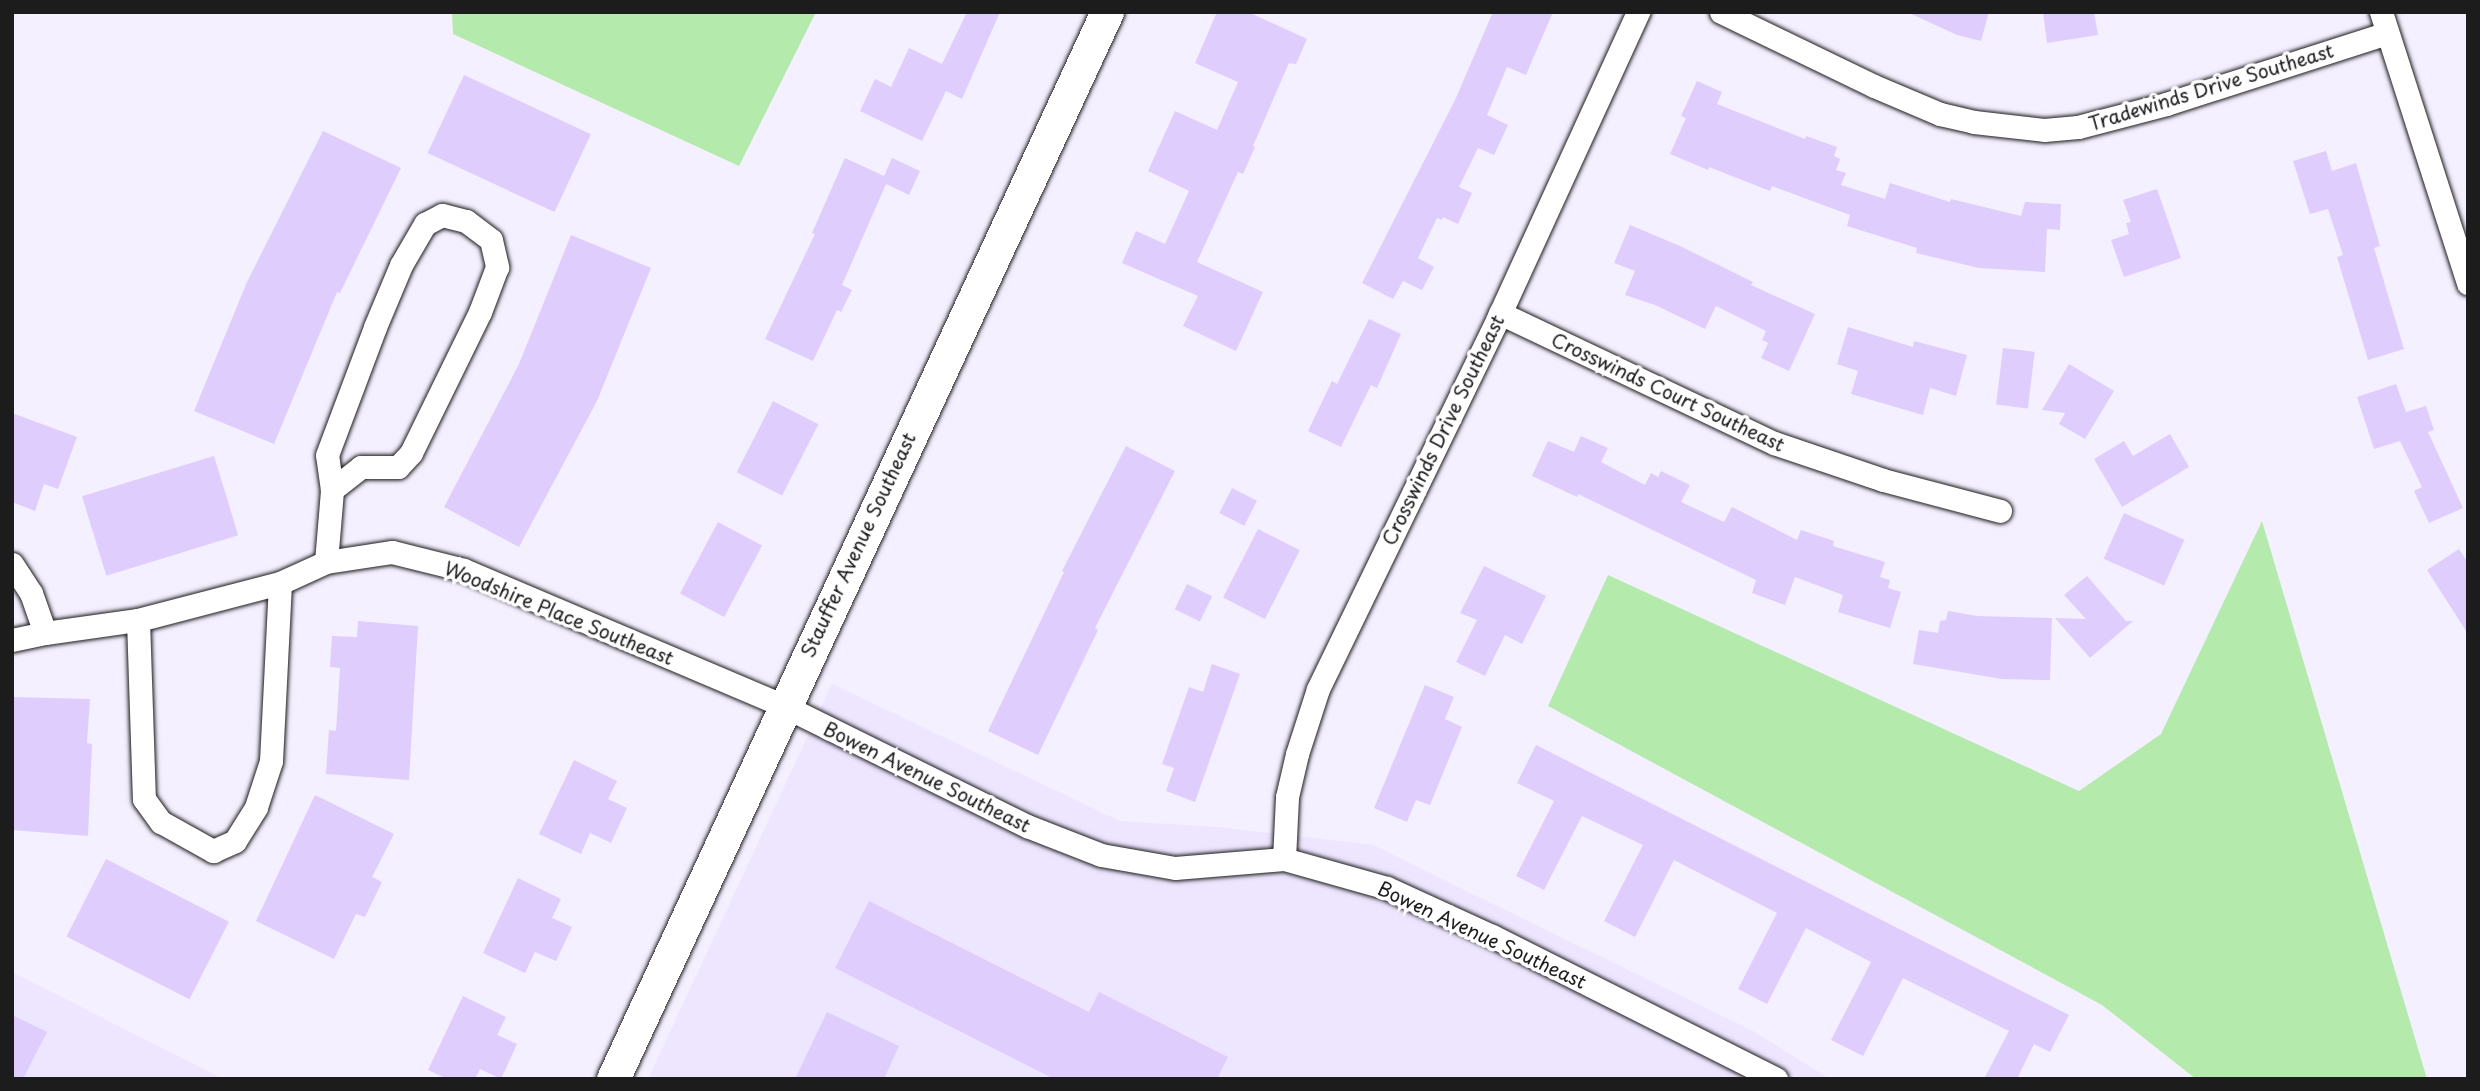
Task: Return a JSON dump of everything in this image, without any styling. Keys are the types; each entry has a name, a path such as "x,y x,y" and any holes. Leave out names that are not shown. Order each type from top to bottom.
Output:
{"street":[{"name":"Stauffer Avenue Southeast","path":"613,1079 1107,12"},
{"name":"Crosswinds Drive Southeast","path":"1284,859 1287,797 1297,754 1318,689 1500,313 1638,12"},
{"name":"Tradewinds Drive Southeast","path":"1721,12 1874,86 1940,114 1979,123 2044,130 2078,127 2166,104 2384,22"},
{"path":"2384,22 2468,284"},
{"path":"326,562 332,490 327,455 401,265 425,224 442,215 466,221 491,240 497,267 480,312 411,453 398,467 361,467 332,490"},
{"name":"Crosswinds Court Southeast","path":"1500,313 1774,443 1883,480 2000,511"},
{"name":"Woodshire Place Southeast","path":"12,640 138,620 280,583 326,562 392,552 464,570 784,706"},
{"path":"12,564 31,593 45,633"},
{"path":"138,620 144,799 161,822 213,851 235,841 256,807 271,761 280,583"},
{"name":"Bowen Avenue Southeast","path":"784,706 1027,826 1101,855 1175,868 1284,859 1387,888 1492,936 1776,1079"}],"shaded area":[{"path":"832,684 1120,821 1218,827 1373,845 1755,1032 1830,1079 648,1079"},
{"path":"12,972 223,1079 12,1079"}],"green space":[{"path":"452,12 816,12 739,166 453,34"},
{"path":"2262,521 2427,1079 2196,1079 2102,1005 1548,706 1608,575 2079,791 2161,734"}],"building":[{"path":"967,12 1000,12 962,99 946,91 922,141 860,111 875,79 891,87 909,48 942,64"},
{"path":"1217,12 1248,12 1307,39 1296,64 1289,63 1243,174 1238,172 1197,262 1263,292 1236,351 1183,326 1198,296 1122,263 1136,231 1165,244 1189,191 1148,171 1175,111 1217,130 1238,82 1195,63"},
{"path":"1493,12 1553,12 1526,75 1507,67 1487,115 1508,125 1494,155 1478,148 1459,187 1472,193 1458,224 1443,217 1442,220 1437,218 1418,258 1434,267 1422,290 1403,281 1393,299 1362,283 1455,100"},
{"path":"1907,12 1989,12 1981,41 1957,35"},
{"path":"2043,12 2094,12 2098,35 2047,43"},
{"path":"464,75 591,134 555,212 428,153"},
{"path":"1697,81 1722,92 1717,104 1805,139 1806,136 1837,147 1834,156 1840,159 1836,170 1846,173 1841,185 1885,199 1890,183 1950,202 1951,199 2021,216 2025,202 2061,204 2060,230 2047,229 2045,272 1979,268 1916,253 1917,248 1847,226 1850,215 1772,186 1770,191 1709,167 1708,170 1670,154 1686,118 1681,116"},
{"path":"323,131 401,168 340,293 337,292 274,444 194,411 247,282"},
{"path":"2326,151 2332,171 2356,163 2380,246 2374,248 2404,349 2368,360 2337,257 2343,255 2328,209 2310,214 2293,161"},
{"path":"845,158 884,176 892,158 920,171 909,195 886,184 842,285 852,290 841,312 837,310 813,361 765,339 815,234 812,233"},
{"path":"2157,189 2181,258 2124,277 2111,240 2129,234 2126,223 2131,222 2123,200"},
{"path":"1630,225 1680,246 1753,282 1751,285 1815,314 1789,371 1761,358 1768,343 1762,340 1766,331 1716,306 1705,329 1655,305 1625,295 1635,271 1614,263"},
{"path":"571,235 651,268 597,401 519,547 444,507 519,364"},
{"path":"1369,319 1401,334 1377,388 1371,385 1341,447 1308,431 1332,381 1337,384"},
{"path":"1848,327 1913,347 1914,341 1967,355 1956,396 1930,388 1923,415 1851,394 1858,371 1837,364"},
{"path":"2003,348 2035,352 2028,408 1996,405"},
{"path":"2069,364 2114,391 2085,439 2059,424 2065,413 2042,410"},
{"path":"2396,384 2406,412 2426,406 2434,430 2428,432 2463,508 2429,523 2414,491 2422,487 2400,441 2374,449 2357,397"},
{"path":"773,401 818,424 782,495 737,472"},
{"path":"12,413 77,437 58,489 44,484 35,511 12,502"},
{"path":"2170,434 2189,467 2122,507 2094,459 2124,441 2133,456"},
{"path":"1581,436 1608,448 1601,462 1645,485 1651,473 1658,477 1661,471 1690,485 1681,502 1724,522 1732,507 1797,540 1801,530 1834,541 1833,546 1885,562 1880,577 1890,580 1888,588 1901,592 1890,628 1838,612 1843,595 1795,577 1785,605 1752,593 1756,580 1578,494 1577,497 1532,476 1548,441 1574,452"},
{"path":"1126,446 1175,471 1095,628 1098,630 1038,755 988,731 1064,572 1062,571"},
{"path":"214,456 238,535 106,576 82,496"},
{"path":"1232,488 1257,501 1244,526 1219,513"},
{"path":"2124,513 2184,540 2164,586 2104,559"},
{"path":"718,522 762,545 724,617 680,594"},
{"path":"1258,529 1300,550 1265,619 1223,598"},
{"path":"2459,549 2468,563 2468,634 2427,570"},
{"path":"1484,566 1546,596 1522,644 1505,635 1485,676 1456,662 1477,620 1460,613"},
{"path":"2087,576 2126,621 2133,621 2090,658 2055,618 2086,619 2064,595"},
{"path":"1187,584 1212,596 1200,621 1175,609"},
{"path":"1948,611 1977,616 2052,618 2050,680 2002,679 1913,664 1919,630 1938,633 1940,621 1946,620"},
{"path":"358,621 418,626 409,780 326,774 329,730 336,731 340,668 330,667 332,636 357,637"},
{"path":"1212,664 1240,674 1195,802 1166,791 1174,768 1162,764 1189,687 1203,692"},
{"path":"1425,685 1454,697 1445,719 1462,727 1430,805 1416,800 1407,822 1374,808"},
{"path":"12,697 90,699 87,743 92,744 88,836 12,830"},
{"path":"1536,745 2069,1015 2050,1052 2034,1044 2017,1079 1984,1079 2009,1031 1903,978 1863,1056 1831,1040 1871,962 1806,928 1767,1004 1738,989 1777,913 1674,860 1635,937 1604,921 1643,845 1582,816 1544,890 1516,876 1554,801 1517,783"},
{"path":"574,760 617,781 608,799 627,808 611,843 590,833 581,854 539,834"},
{"path":"315,795 394,834 372,877 382,882 365,917 356,914 334,959 256,921"},
{"path":"106,859 229,922 189,999 67,937"},
{"path":"518,878 561,899 552,918 572,927 556,961 535,952 525,973 483,953"},
{"path":"869,901 1089,1012 1099,992 1228,1057 1217,1079 1054,1079 835,968"},
{"path":"463,996 506,1017 497,1035 517,1044 501,1079 480,1069 475,1079 447,1079 428,1070"},
{"path":"827,1012 899,1046 884,1079 795,1079"},
{"path":"12,1015 47,1032 23,1079 12,1079"}]}
